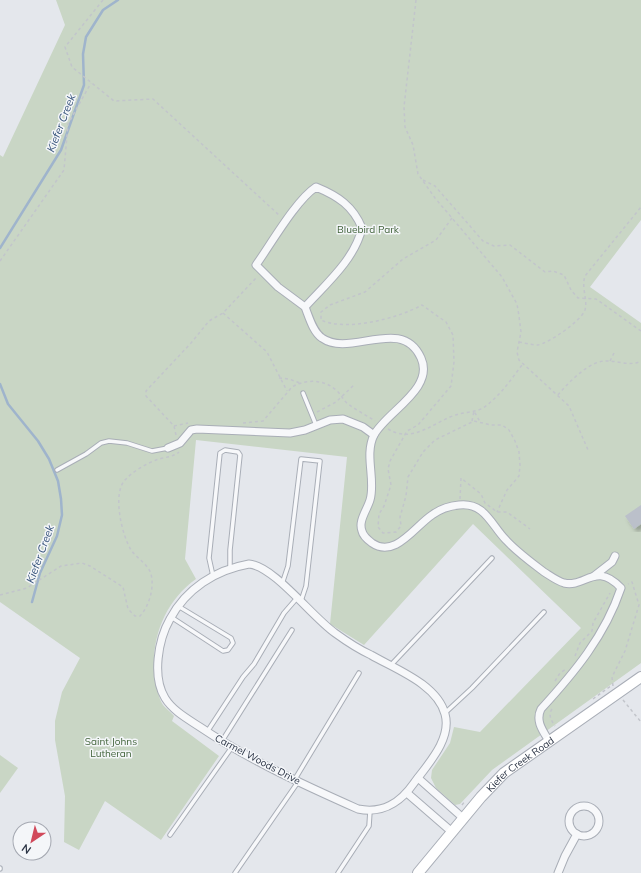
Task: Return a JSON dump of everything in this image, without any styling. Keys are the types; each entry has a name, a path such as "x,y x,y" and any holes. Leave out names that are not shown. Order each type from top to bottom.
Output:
{"street":[{"path":"305,307 348,257 360,239 362,228 351,207 330,192 316,187 309,192 256,265 278,287 305,307 314,328 320,337 328,342 354,342 391,338 409,343 416,349 424,368 422,379 406,400 374,435 371,449 371,499 360,522 363,535 369,541 382,547 391,547 402,541 431,515 441,509 461,504 477,507 487,514 505,539 514,548 544,572 564,583 576,582 594,576 612,562 615,556"},
{"path":"168,448 180,443 191,430 197,429 290,433 305,430 330,420 343,419 363,427 374,435"},
{"name":"Carmel Woods Drive","path":"248,564 255,565 268,572 299,600 322,624 370,655 391,666 434,695 445,713 447,727 444,739 407,793 396,804 386,808 370,811 358,809 222,742 173,708 162,692 159,675 161,642 171,617 178,606 197,586 213,576 230,568 248,564"},
{"path":"549,741 540,725 538,716 541,709 574,673 606,622 621,588 613,579 594,576"},
{"name":"Kiefer Creek Road","path":"418,873 463,818 504,773 641,677"},
{"path":"418,778 463,818"},
{"path":"407,793 452,832"},
{"path":"579,807 589,808 596,814 599,823 591,834 582,836 577,834 571,827 570,818 579,807"},
{"path":"558,873 577,834"}],"lane":[{"path":"303,393 316,425"},
{"path":"57,470 71,463 101,443 109,441 127,443 152,451 168,448"},
{"path":"213,576 209,558 220,453 224,450 238,452 240,455 230,550 230,568"},
{"path":"207,732 243,677 254,664 284,614 299,600 306,586 320,461 301,459 288,566 282,584"},
{"path":"391,666 492,558"},
{"path":"171,617 223,651 228,650 233,643 231,638 178,606"},
{"path":"445,713 472,688 544,612"},
{"path":"222,742 292,630"},
{"path":"235,873 297,780 359,673"},
{"path":"170,835 232,747"},
{"path":"338,873 369,826 370,811"}],"path":[{"path":"103,0 65,47 72,68 114,101 153,99 286,222"},
{"path":"416,0 404,107 406,127 413,146 418,174 435,198 502,277 517,304 521,332 517,357 522,365 566,402 574,414 588,450"},
{"path":"0,261 64,170 68,124 91,83"},
{"path":"422,180 435,186 483,241 494,246 510,245 545,272 553,271 564,276 571,290 578,298 596,299 641,331"},
{"path":"519,342 538,345 565,330 579,320 584,312 585,298 583,285 585,276 641,207"},
{"path":"0,595 27,588 61,566 82,563 90,566 123,587 129,612 135,616 140,616 149,605 151,597 150,572 130,549 119,512 119,491 124,480 139,469 149,463 176,454 180,448 180,443 174,426 156,409 146,396 146,392 209,321 224,314 263,271"},
{"path":"224,314 267,352 287,392"},
{"path":"610,361 614,352"},
{"path":"558,395 569,383 594,364 610,361 632,363 641,361"},
{"path":"237,423 258,423 263,421 292,387 302,383 324,382 337,390 348,404 382,426 398,434 414,434 442,420 481,409 495,398 522,365"},
{"path":"279,378 302,383"},
{"path":"312,414 330,406 355,384"},
{"path":"474,411 480,422"},
{"path":"472,422 474,411"},
{"path":"174,426 188,423"},
{"path":"461,504 459,488 461,478 481,494 485,504 497,512 506,512 530,529"},
{"path":"621,588 632,582 639,605 625,651 612,677 612,685 641,722"}],"green space":[{"name":"Bluebird Park","path":"56,0 641,0 641,220 590,287 641,323 641,663 492,770 460,804 455,805 436,788 431,778 432,770 450,743 454,727 480,732 581,628 473,524 364,645 330,624 347,457 196,440 185,559 196,579 175,599 162,623 157,636 155,650 155,678 161,702 174,716 172,721 219,756 161,840 105,801 79,850 64,842 65,796 55,740 55,721 62,692 80,658 0,602 0,155 3,157 65,25"},
{"path":"0,755 18,768 0,793"}],"building":[{"path":"641,505 641,524 634,529 625,516"}],"waterway":[{"name":"Kiefer Creek","path":"0,248 61,150 84,85 83,54 86,37 103,10 118,0"},
{"name":"Kiefer Creek","path":"0,384 8,404 38,441 49,459 58,481 61,499 62,515 57,536 40,573 32,602"}],"park label":[{"name":"Saint Johns Lutheran","path":"111,746"}]}
